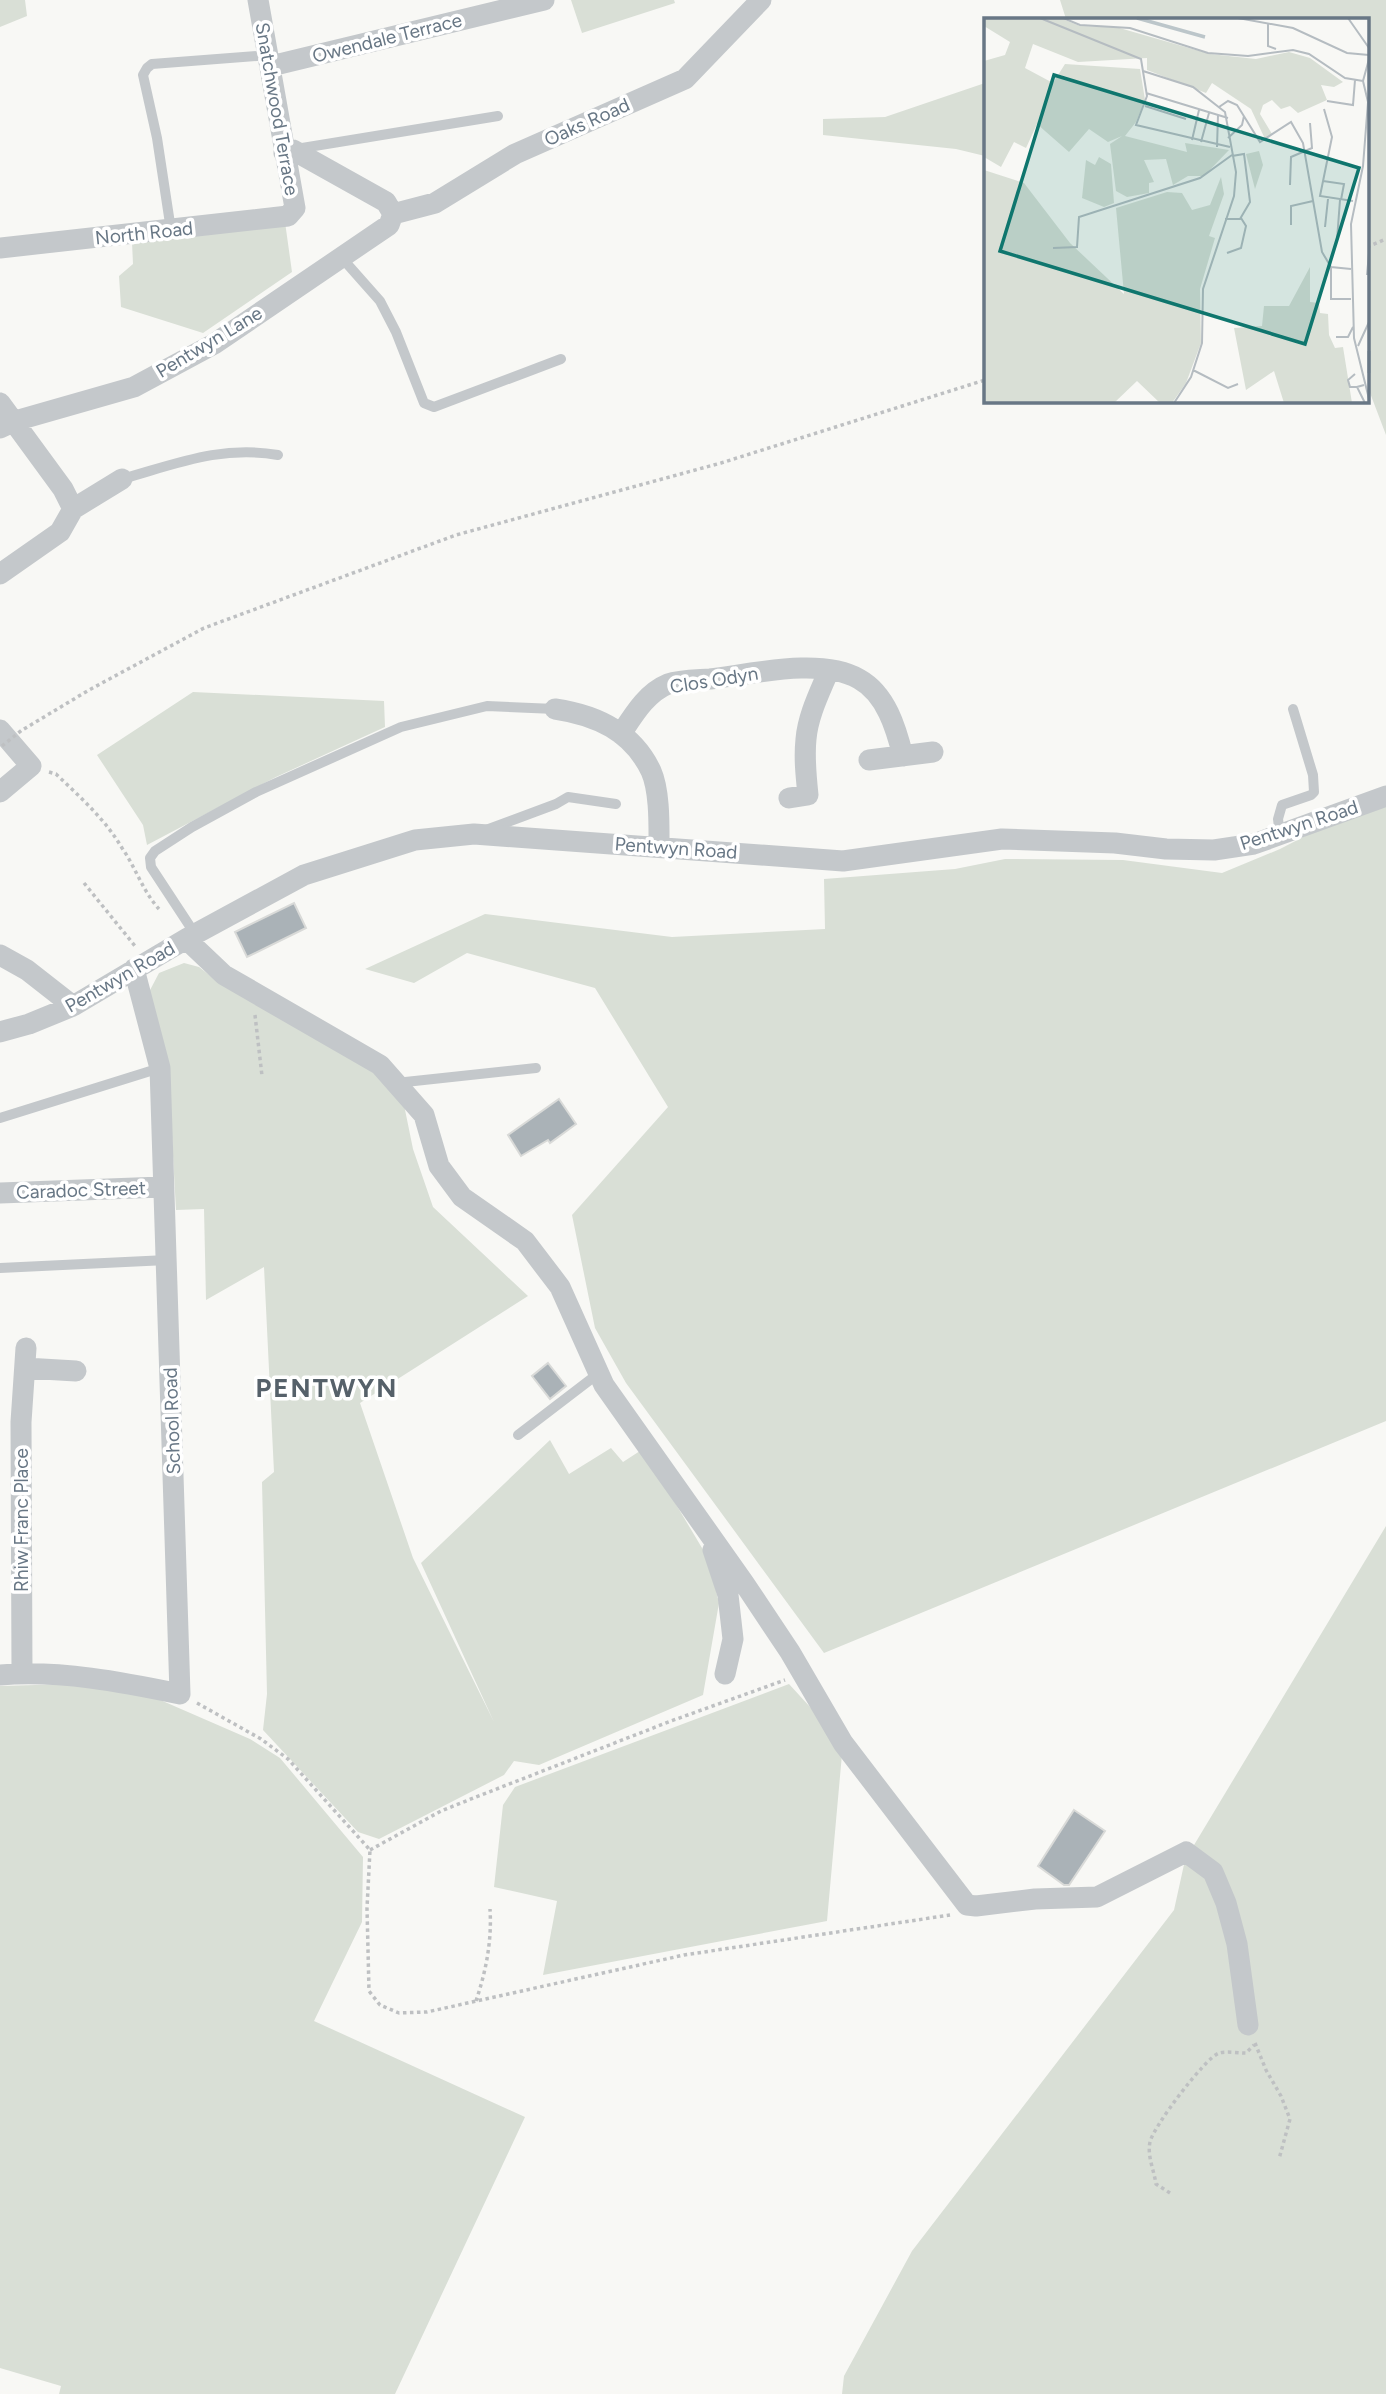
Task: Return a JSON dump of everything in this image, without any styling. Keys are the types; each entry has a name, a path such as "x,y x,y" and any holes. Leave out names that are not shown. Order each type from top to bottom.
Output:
{"street":[{"name":"Snatchwood Terrace","path":"258,0 289,151 295,208 288,216"},
{"name":"Owendale Terrace","path":"270,61 544,0"},
{"name":"Oaks Road","path":"393,214 435,203 515,154 685,79 761,0"},
{"path":"289,151 386,202 393,214"},
{"name":"Pentwyn Lane","path":"7,424 134,387 214,344 389,226 393,214"},
{"name":"North Road","path":"0,248 288,216"},
{"path":"0,403 7,424 63,489 73,509"},
{"path":"0,574 60,531 73,509 122,480"},
{"name":"Clos Odyn","path":"621,734 646,699 668,684 807,668 839,670 860,679 876,694 895,724 903,756"},
{"path":"789,798 808,795 806,736 811,714 829,670"},
{"path":"555,709 583,713 609,725 632,744 652,773 658,809 659,847"},
{"path":"0,792 31,766 1,738"},
{"path":"869,760 933,752"},
{"name":"Pentwyn Road","path":"0,1032 29,1024 73,1006 191,936 304,875 415,840 474,834 842,860 1002,839 1214,850 1254,844 1386,796"},
{"path":"191,936 224,975 380,1065 424,1115 439,1166 462,1197 525,1241 560,1287 604,1385 790,1652 843,1743 967,1905 1097,1897 1186,1852 1213,1871 1226,1903 1237,1944 1252,2034"},
{"path":"0,955 27,970 73,1006"},
{"name":"School Road","path":"141,965 160,1068 180,1694"},
{"name":"Caradoc Street","path":"0,1193 162,1187"},
{"name":"Rhiw Franc Place","path":"22,1673 21,1422 26,1358 76,1371"},
{"path":"660,1462 660,1474 714,1550 728,1595 733,1639 725,1674"},
{"path":"0,1675 22,1673 108,1680 180,1694"}],"lane":[{"path":"172,230 160,151 143,75 147,68 152,64 270,61"},
{"path":"289,151 498,116"},
{"path":"341,257 380,301 396,331 424,403 434,407 561,359"},
{"path":"122,480 230,451 278,455"},
{"path":"191,936 151,867 150,858 155,851 192,827 267,787 401,727 487,706 555,709"},
{"path":"1280,834 1278,819 1282,805 1314,792 1313,775 1293,709"},
{"path":"474,834 556,804 568,797 616,804"},
{"path":"0,1118 160,1068"},
{"path":"396,1083 536,1068"},
{"path":"0,1268 167,1260"},
{"path":"518,1434 599,1373"}],"path":[{"path":"1368,247 1386,239"},
{"path":"1,738 22,730 89,690 204,628 456,535 720,463 984,380"},
{"path":"31,766 56,775 96,813 123,848 146,895 162,912"},
{"path":"84,883 141,965"},
{"path":"261,995 254,1014 261,1076"},
{"path":"370,1850 441,1811 671,1721 801,1674"},
{"path":"180,1694 261,1739 288,1759 370,1850 367,1909 369,1991 380,2005 399,2013 427,2012 684,1955 942,1917 976,1906"},
{"path":"476,2001 491,1937 490,1909"},
{"path":"1252,2034 1290,2119 1279,2159"},
{"path":"1170,2193 1156,2184 1149,2154 1150,2140 1200,2069 1218,2053 1246,2053 1252,2034"}],"shaded area":[{"path":"0,0 25,0 27,16 0,27"},
{"path":"571,0 674,0 675,3 582,33"},
{"path":"1060,0 1386,0 1386,435 1368,388 1368,18 1066,18"},
{"path":"984,83 984,156 956,149 823,135 823,119 885,117"},
{"path":"285,222 292,272 203,333 121,307 119,276 133,264 132,242"},
{"path":"193,692 384,701 385,727 276,777 147,845 143,825 97,755"},
{"path":"1386,806 1386,1421 824,1653 626,1383 595,1328 572,1215 668,1107 595,988 467,953 414,983 365,969 485,914 672,937 825,929 824,879 955,869 1005,859 1123,860 1222,873 1280,849 1336,820"},
{"path":"184,963 199,967 217,981 363,1056 402,1095 413,1149 433,1207 528,1296 360,1403 413,1558 494,1722 421,1563 550,1440 569,1474 611,1448 623,1462 643,1449 708,1558 719,1603 703,1695 539,1765 514,1761 504,1775 379,1839 358,1832 263,1730 267,1694 262,1482 274,1472 264,1267 206,1300 204,1209 176,1210 168,1065 148,994 159,973"},
{"path":"1386,1526 1386,2394 842,2394 844,2376 912,2251 1174,1910 1185,1860"},
{"path":"71,1684 158,1699 250,1739 280,1758 363,1857 362,1922 314,2021 525,2117 395,2394 59,2394 61,2386 0,2368 0,1686"},
{"path":"789,1684 843,1743 827,1921 543,1975 557,1901 494,1887 503,1805 515,1787"}],"building":[{"path":"294,903 306,928 247,957 235,932"},
{"path":"559,1099 576,1124 550,1143 548,1140 521,1156 508,1135"},
{"path":"548,1363 566,1386 550,1399 532,1376"},
{"path":"1074,1810 1105,1831 1069,1885 1064,1885 1038,1866"}],"district":[{"name":"PENTWYN","path":"327,1388"}]}
